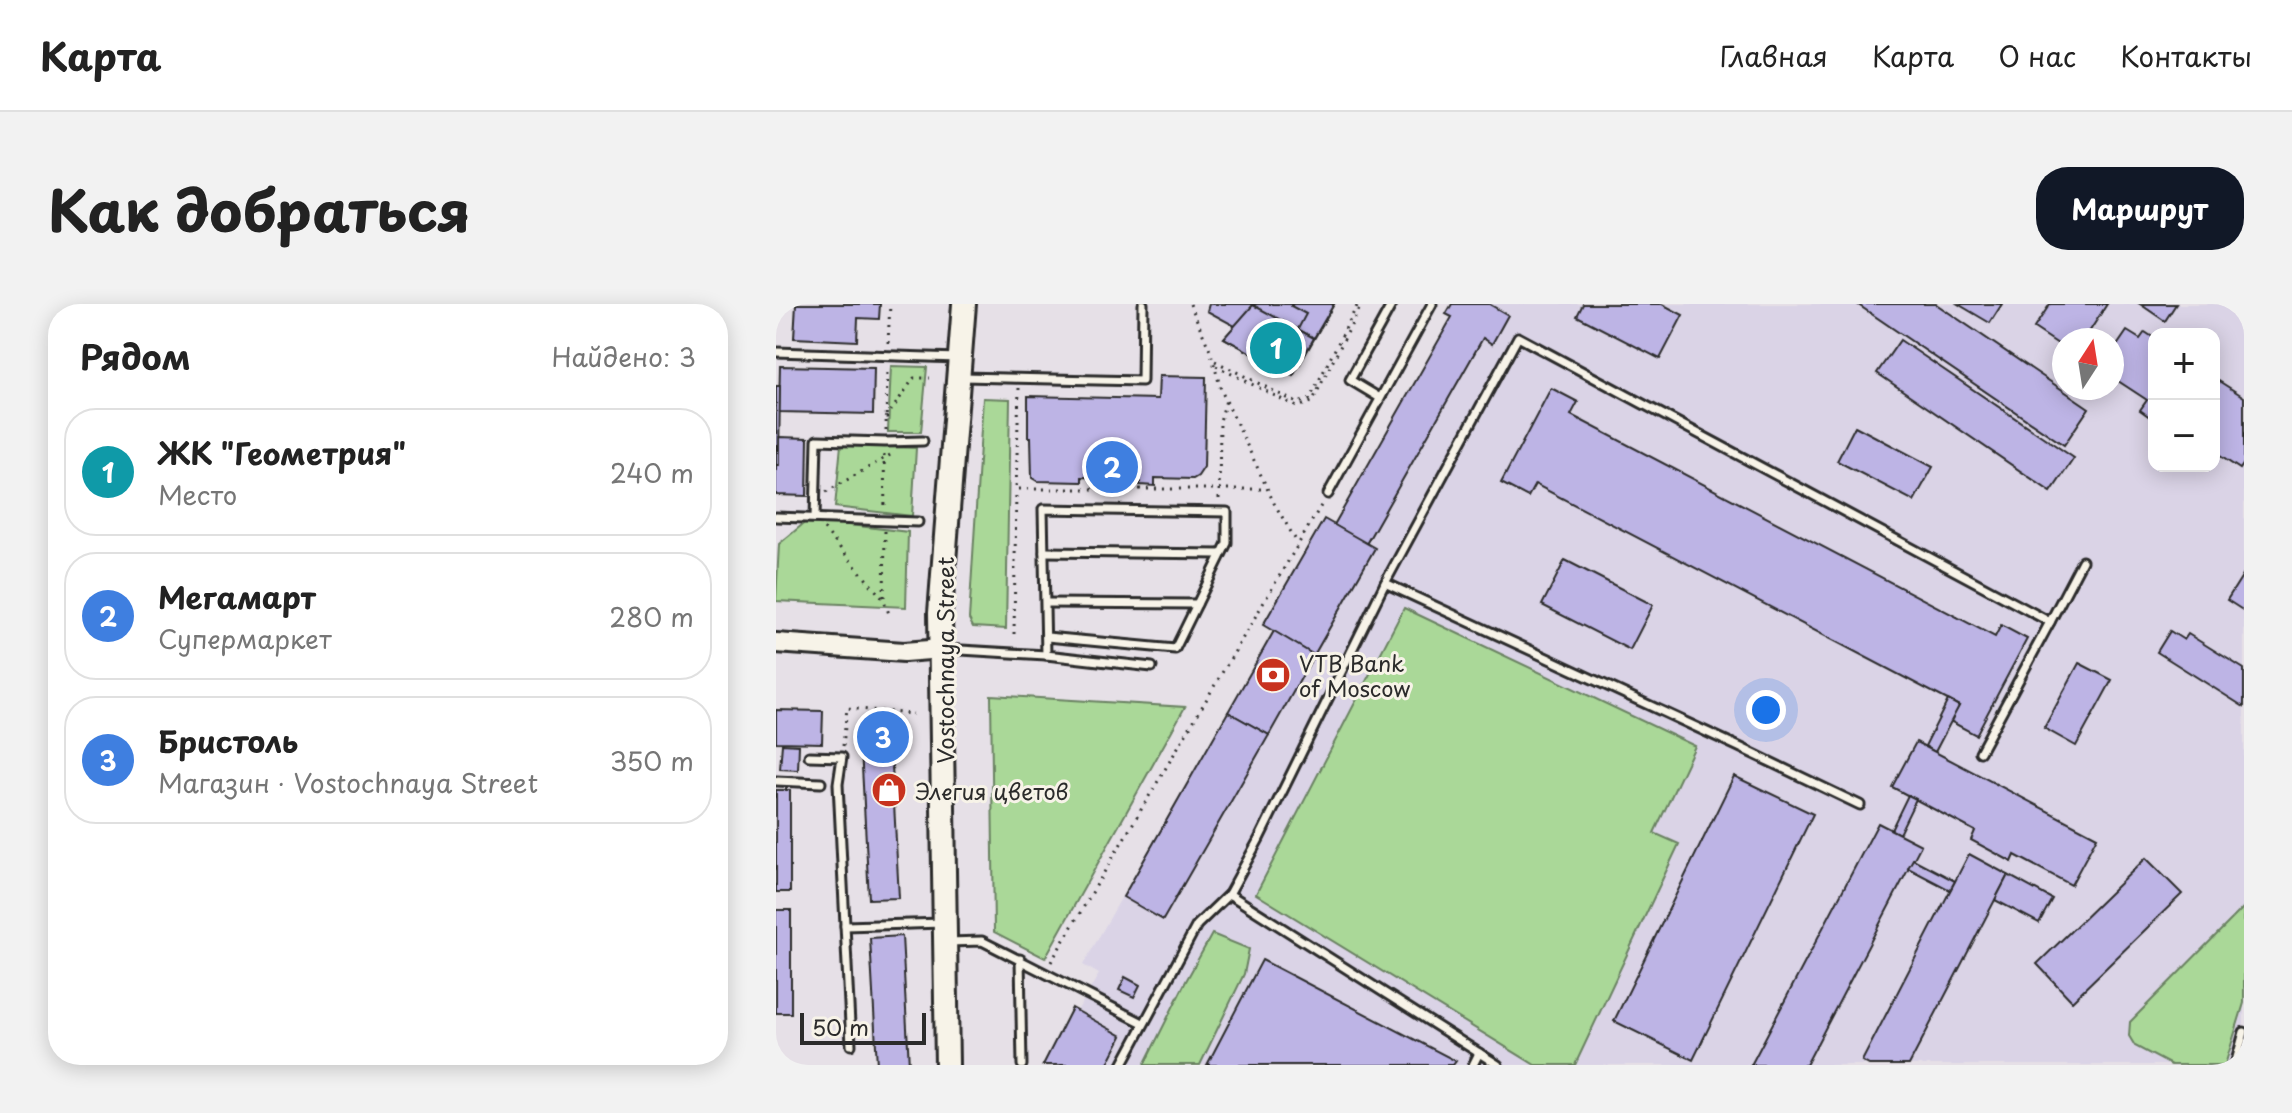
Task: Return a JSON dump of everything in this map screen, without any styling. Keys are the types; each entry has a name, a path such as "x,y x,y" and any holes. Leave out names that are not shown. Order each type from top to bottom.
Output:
{"main road":[{"name":"Vostochnaya Street","path":"947,1065 940,613 964,304"}],"street":[{"path":"776,643 904,652 942,649"}],"lane":[{"path":"776,352 888,355 958,367 980,379 1142,381 1143,304"},
{"path":"1380,398 1350,380 1392,304"},
{"path":"1328,494 1432,304"},
{"path":"1122,1065 1197,925 1229,894 1259,839 1385,583 1518,337 2050,622"},
{"path":"815,518 817,440 923,441"},
{"path":"1046,655 1043,509 1227,512 1227,543 1175,649 1047,637"},
{"path":"776,517 918,522"},
{"path":"1044,552 1221,554"},
{"path":"1980,752 2082,561"},
{"path":"1385,583 1860,805"},
{"path":"1046,603 1197,604"},
{"path":"942,649 1046,655 1152,667"},
{"path":"809,756 842,757 838,784 851,1045"},
{"path":"776,781 821,783"},
{"path":"1229,894 1498,1065"},
{"path":"845,926 946,932 982,941 1143,1023"},
{"path":"1020,959 1022,1065"},
{"path":"2235,1065 2244,1032"},
{"path":"1473,1065 1479,1053"}],"path":[{"path":"885,442 890,304"},
{"path":"1190,304 1226,400 1267,489 1298,545"},
{"path":"1214,363 1297,403 1309,400 1360,304"},
{"path":"886,418 914,378 930,378"},
{"path":"1014,634 1019,388"},
{"path":"1218,512 1220,421 1226,400"},
{"path":"816,498 912,442"},
{"path":"1016,489 1267,489"},
{"path":"1045,973 1315,516"},
{"path":"815,518 884,600"},
{"path":"842,757 847,708 913,714"}],"shaded area":[{"path":"1452,304 2244,304 2244,1065 1107,1065 1122,1036 1077,1011 1099,974 1083,965 1273,632 1263,625 1324,519 1334,524 1452,318 1446,314"}],"green space":[{"path":"891,366 927,367 921,432 888,432"},
{"path":"983,398 1010,399 1006,629 973,627 969,619"},
{"path":"841,445 916,448 912,516 835,507"},
{"path":"808,520 908,532 906,607 776,601 779,544"},
{"path":"1404,608 1695,746 1654,833 1679,844 1575,1065 1535,1065 1256,894"},
{"path":"991,695 1185,707 1045,958 994,932"},
{"path":"2244,907 2244,1003 2225,1065 2171,1065 2135,1046 2129,1036 2130,1022"},
{"path":"1212,934 1249,949 1244,974 1200,1065 1144,1065 1186,981"}],"building":[{"path":"796,304 880,304 879,319 858,318 857,341 794,338"},
{"path":"1209,304 1334,304 1293,376 1224,338 1235,326 1207,311"},
{"path":"1334,304 1314,338 1298,329 1306,314 1291,306"},
{"path":"1452,304 1489,304 1508,315 1492,344 1483,338 1366,544 1334,525 1452,317 1446,314"},
{"path":"1583,304 1662,304 1683,315 1660,359 1577,316"},
{"path":"1857,304 1936,304 2052,383 2052,400 2077,400 2089,408 2064,445"},
{"path":"1958,304 2002,304 1990,323"},
{"path":"2050,304 2107,304 2092,328 2052,328 2052,340 2034,328"},
{"path":"2140,304 2176,304 2165,321"},
{"path":"1253,305 1314,338 1293,376 1224,338"},
{"path":"2127,331 2140,339 2145,332 2148,334 2148,416 2140,410 2147,400 2124,385 2124,335"},
{"path":"1900,340 2074,458 2051,492 1877,373"},
{"path":"780,366 874,368 873,414 779,412"},
{"path":"1159,376 1206,377 1204,467 1198,476 1193,479 1155,478 1155,486 1140,485 1140,478 1082,477 1082,482 1037,481 1032,478 1028,396 1158,399"},
{"path":"2220,382 2244,397 2244,463 2240,469 2220,456"},
{"path":"776,386 780,386 779,465 776,465"},
{"path":"1551,388 1578,402 1571,415 1995,637 2001,625 2027,639 1976,735 1950,721 1959,706 1535,484 1528,497 1501,483"},
{"path":"1855,426 1933,467 1914,501 1837,461"},
{"path":"779,437 808,438 807,496 776,495"},
{"path":"1324,519 1375,548 1314,655 1263,625"},
{"path":"1565,560 1653,605 1630,650 1542,605"},
{"path":"2244,573 2244,611 2227,600"},
{"path":"1274,631 1314,655 1269,735 1228,712"},
{"path":"2170,631 2184,640 2188,634 2244,669 2244,707 2157,652"},
{"path":"2079,663 2112,680 2076,746 2044,728"},
{"path":"1948,700 1959,706 1935,752 1925,746"},
{"path":"776,710 823,711 822,743 776,742"},
{"path":"1228,712 1269,735 1163,920 1123,897"},
{"path":"890,728 899,898 869,899 860,729"},
{"path":"1916,742 2097,837 2071,885 2015,855 2012,862 1971,840 1975,831 1892,787"},
{"path":"782,744 799,745 798,770 780,769"},
{"path":"1734,776 1813,814 1693,1060 1614,1021"},
{"path":"776,790 790,790 790,892 776,892"},
{"path":"1908,795 1916,799 1899,834 1891,830"},
{"path":"1878,823 1921,845 1806,1065 1751,1065"},
{"path":"1969,854 2008,875 1909,1065 1869,1065 1862,1061"},
{"path":"2146,858 2182,894 2072,1001 2037,964"},
{"path":"1913,859 1955,881 1950,890 1908,868"},
{"path":"2008,875 2052,899 2039,923 1995,900"},
{"path":"776,910 791,910 791,1013 776,1013"},
{"path":"902,936 909,1065 877,1065 870,938"},
{"path":"1262,960 1456,1061 1453,1065 1207,1065"},
{"path":"1125,977 1140,985 1134,997 1119,990"},
{"path":"1072,1008 1122,1036 1107,1065 1043,1065"}],"place":[{"name":"ЖК \"Геометрия\"","path":"1276,348"},
{"name":"Мегамарт","path":"1112,467"},
{"name":"VTB Bank of Moscow","path":"1273,675"},
{"name":"Бристоль","path":"883,737"},
{"name":"Элегия цветов","path":"889,790"}]}
